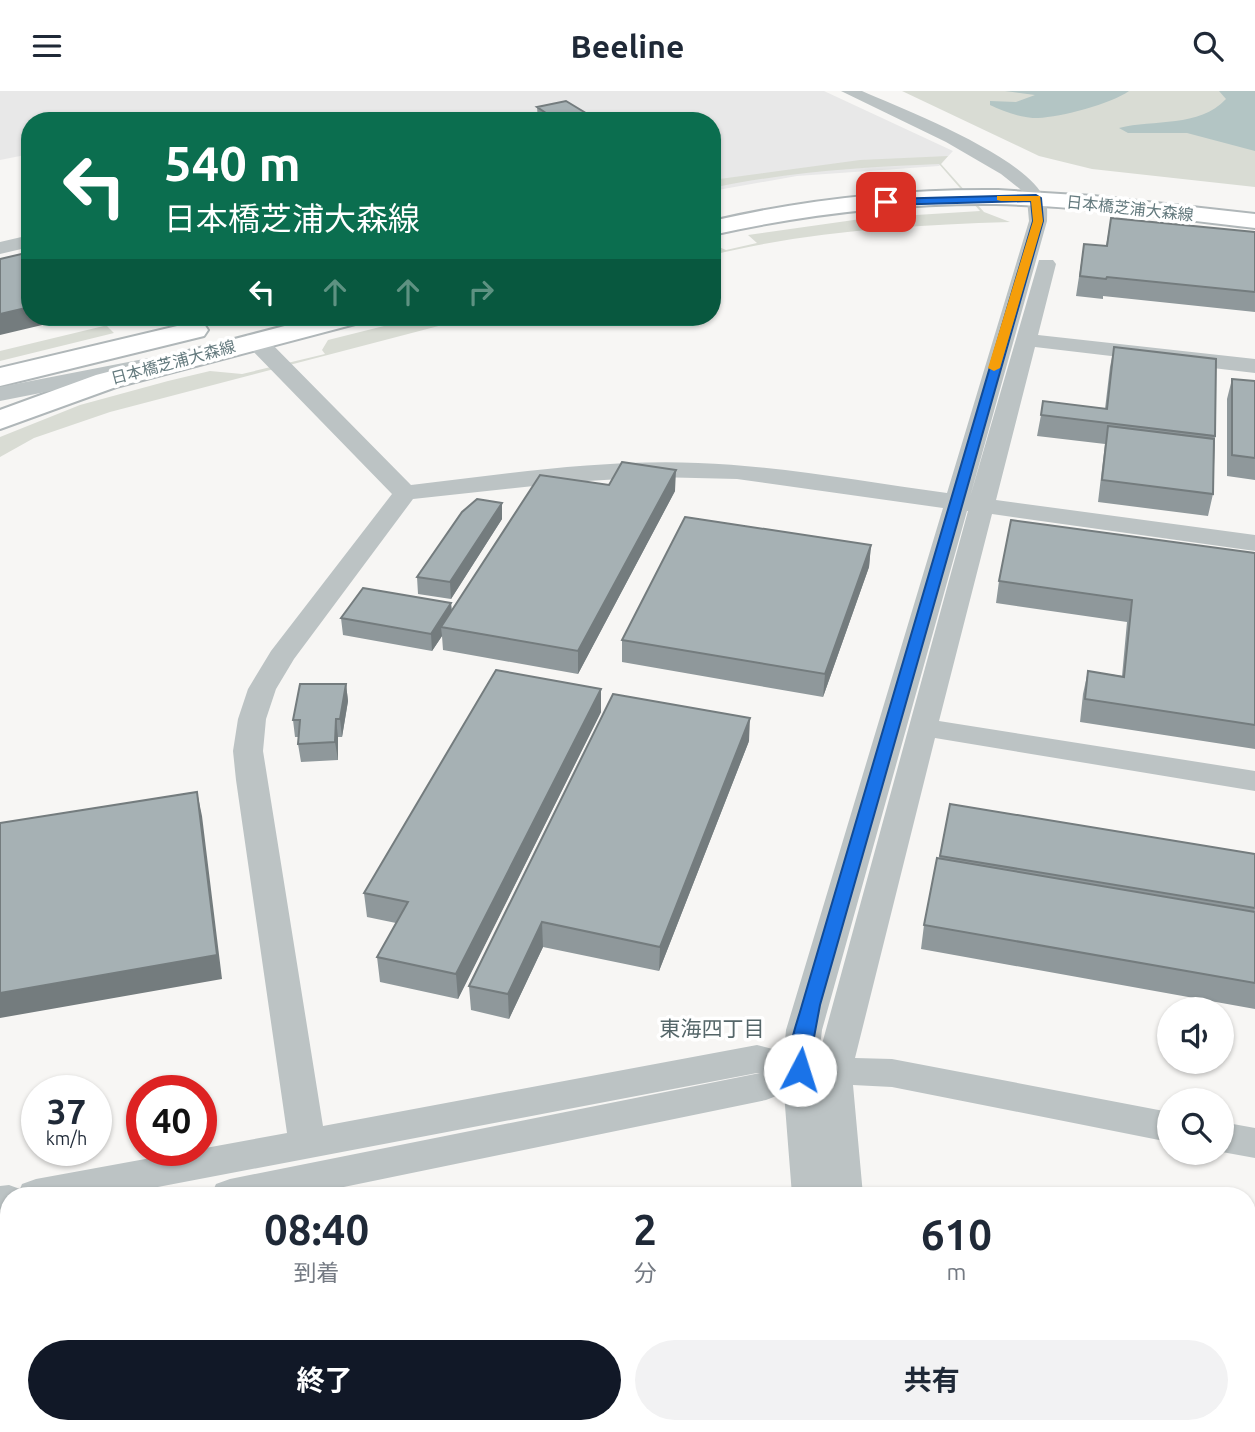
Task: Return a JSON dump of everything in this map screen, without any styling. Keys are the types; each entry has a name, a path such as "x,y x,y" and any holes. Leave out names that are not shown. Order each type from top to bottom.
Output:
{"main road":[{"name":"日本橋芝浦大森線","path":"721,203 769,193 881,181 1040,189 1172,200"},
{"name":"日本橋芝浦大森線","path":"721,226 790,212 1040,189 1115,186 1255,203"},
{"path":"1115,186 1255,223"},
{"name":"日本橋芝浦大森線","path":"7,375 208,326"},
{"name":"日本橋芝浦大森線","path":"0,420 72,392 179,360 312,326"}],"street":[{"path":"849,91 994,160 1040,189"},
{"path":"842,1187 817,1070 804,1030 969,505 1026,340 1057,223 1022,161 873,91"},
{"path":"269,1187 766,1086 817,1070 839,1043 923,727 969,505 1038,221 1040,189"},
{"path":"0,248 21,243"},
{"path":"255,340 405,493"},
{"path":"1026,340 1255,366"},
{"path":"0,394 179,360"},
{"path":"307,1143 251,780 248,751 252,719 262,689 281,657 405,493 589,474 692,468 1255,543"},
{"path":"923,727 1255,781"},
{"path":"78,1187 757,1059 817,1070 892,1073 1157,1125"},
{"path":"811,1187 817,1070"},
{"path":"1234,1139 1255,1143"}],"shaded area":[{"path":"0,91 824,91 953,151 939,166 797,176 721,189 721,112 21,112 21,156 0,160"},
{"path":"902,91 1255,91 1255,187 1092,169 1039,156"},
{"path":"1005,91 1129,91 1085,109 1038,118 1013,114 990,105 990,101 1016,102 1035,95"},
{"path":"1219,91 1255,91 1255,151 1187,133 1128,133 1119,128 1203,115 1226,99"},
{"path":"948,156 941,164 984,212 1010,222 860,231 786,240 721,253 721,248 726,250 757,243 748,235 868,218 980,211 939,164 825,171 721,186 721,179 860,160"},
{"path":"104,326 114,333 0,361 0,351"},
{"path":"384,326 439,326 110,412 34,438 0,457 0,437 80,405 210,371 242,374 325,354 322,350 328,340"}],"building":[{"path":"566,101 584,112 544,112 537,107"},
{"path":"1111,218 1255,232 1255,292 1080,276 1084,244 1107,246"},
{"path":"21,254 21,309 0,314 0,259"},
{"path":"1114,347 1216,359 1215,436 1041,415 1043,401 1107,409"},
{"path":"1232,379 1255,381 1255,458 1232,455"},
{"path":"1108,426 1214,439 1213,494 1102,480"},
{"path":"622,462 676,470 578,651 441,627 540,475 609,485"},
{"path":"477,499 502,503 450,582 417,577 462,512"},
{"path":"685,517 871,545 825,674 622,640"},
{"path":"1011,520 1255,553 1255,725 1085,699 1088,671 1124,677 1132,600 999,581"},
{"path":"363,588 451,603 431,634 341,618"},
{"path":"496,670 601,689 456,974 377,957 408,902 364,893"},
{"path":"300,684 346,684 340,719 336,719 335,742 298,744 300,720 293,720"},
{"path":"613,694 750,718 660,947 542,922 508,994 469,986"},
{"path":"197,792 217,955 0,993 0,823"},
{"path":"950,804 1255,854 1255,908 940,856"},
{"path":"937,858 1255,912 1255,983 924,925"}],"slow traffic":[{"path":"994,368 1038,221 1036,198 1001,198"}],"district":[{"name":"東海四丁目","path":"712,1029"}],"route":[{"path":"800,1070 800,1050 811,1005 1038,221 1036,198 886,202"}]}
